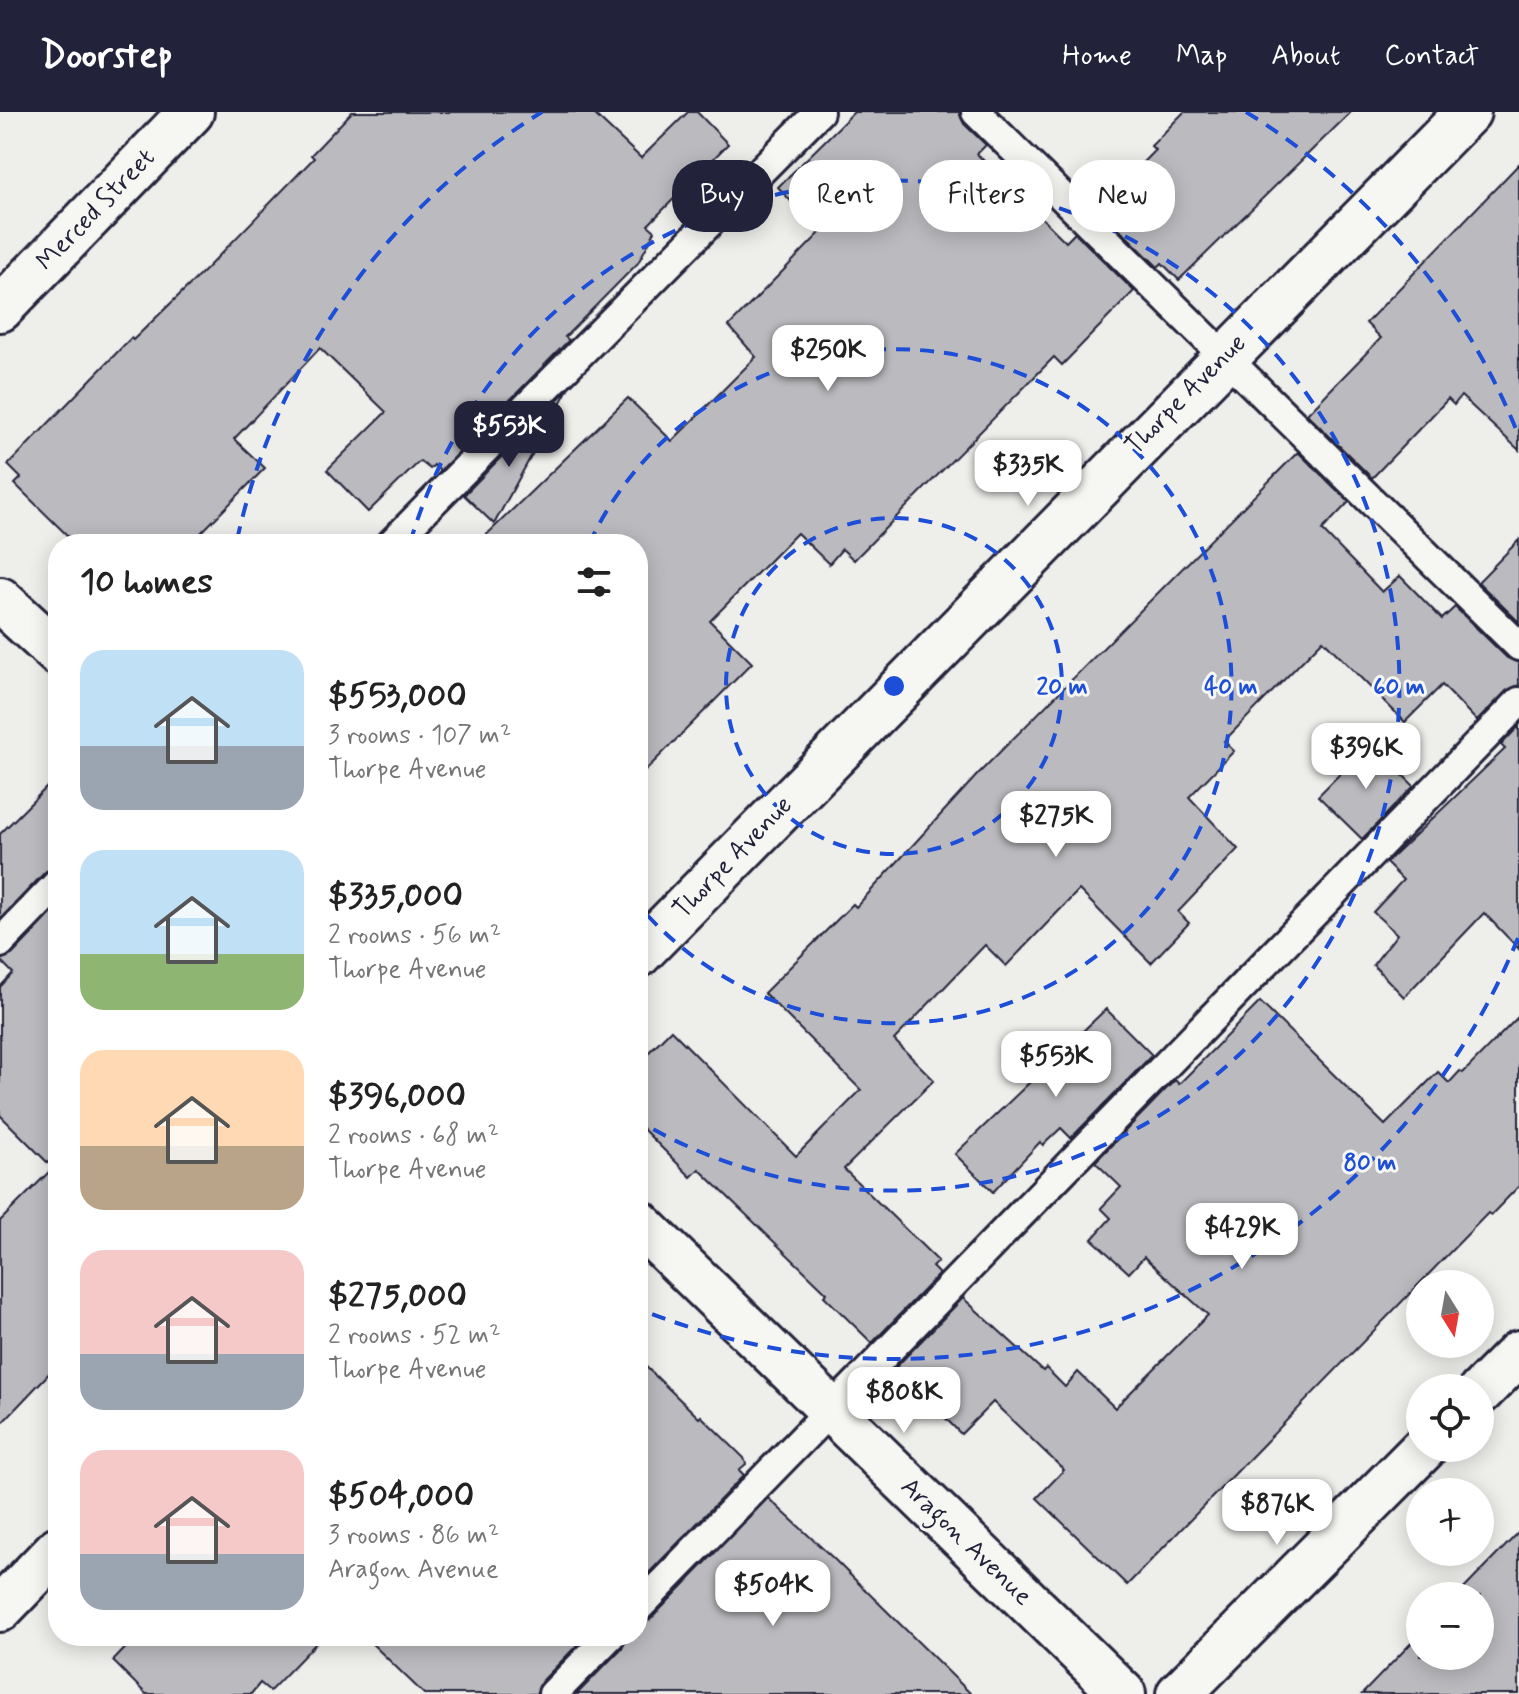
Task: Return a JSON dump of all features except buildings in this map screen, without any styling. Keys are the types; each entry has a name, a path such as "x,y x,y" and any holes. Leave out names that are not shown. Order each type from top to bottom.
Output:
{"street":[{"name":"Merced Street","path":"0,309 191,112"},
{"name":"Thorpe Avenue","path":"648,945 1468,112"},
{"path":"0,600 48,644"},
{"name":"Aragon Avenue","path":"648,1232 1123,1694"},
{"path":"1494,1378 1519,1353"},
{"path":"1179,1694 1410,1462"},
{"path":"0,1609 48,1559"}],"lane":[{"path":"401,534 819,112"},
{"path":"976,112 1519,646"},
{"path":"648,1598 1519,702"},
{"path":"0,943 48,893"},
{"path":"553,1694 600,1646"}]}
